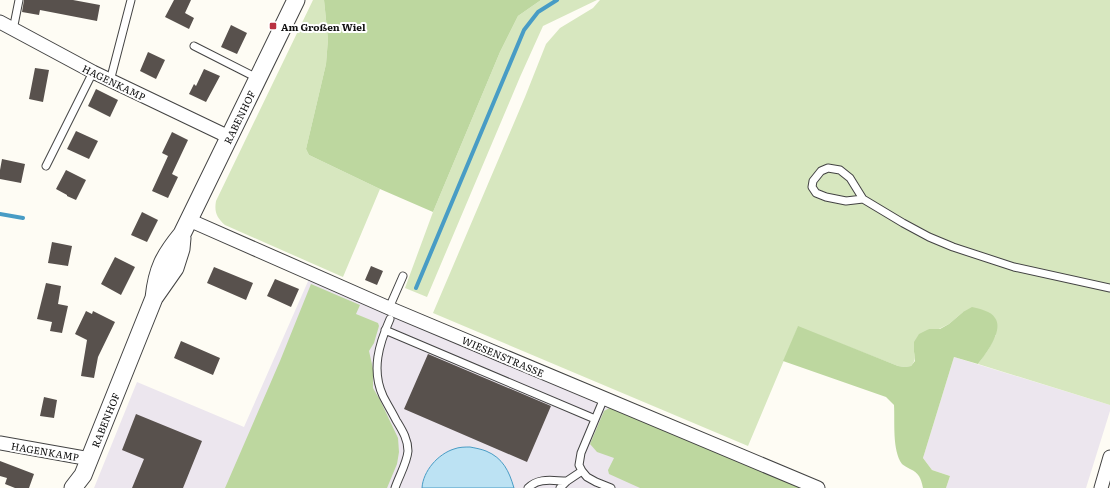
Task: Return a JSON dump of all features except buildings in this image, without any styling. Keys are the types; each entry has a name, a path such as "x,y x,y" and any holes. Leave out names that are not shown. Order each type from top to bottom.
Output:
{"street":[{"name":"RABENHOF","path":"79,484 154,298 156,282 162,263 186,227 296,0"},
{"name":"HAGENKAMP","path":"0,22 110,81 229,137"},
{"name":"WIESENSTRASSE","path":"186,227 390,314 604,398 818,488"},
{"name":"HAGENKAMP","path":"0,443 90,458"},
{"path":"1101,488 1110,457"}],"lane":[{"path":"14,30 19,0"},
{"path":"110,81 131,0"},
{"path":"194,46 257,78"},
{"path":"46,166 93,72"},
{"path":"863,199 846,201 826,197 816,193 812,188 813,181 821,170 828,168 840,170 850,178 863,199 929,237 953,247 1014,267 1110,288"},
{"path":"394,488 405,463 408,451 406,438 383,396 377,374 380,344 403,276"},
{"path":"385,330 595,419"},
{"path":"604,398 580,457 580,464 582,471 587,477 611,488"},
{"path":"560,488 567,481 582,471"},
{"path":"528,488 532,484 542,480 567,481"}],"shaded area":[{"path":"309,279 800,488 94,488 137,382 244,427"},
{"path":"954,357 1110,405 1110,411 1086,488 946,488 950,476 932,470 923,458"}],"green space":[{"path":"313,0 324,0 328,39 326,64 306,149 309,155 380,189 343,277 225,225 218,217 215,208 216,201"},
{"path":"324,0 541,0 518,16 500,52 433,212 380,189 309,155 306,149 326,64 328,39"},
{"path":"541,0 597,0 543,26 427,297 405,288 433,212 500,52 518,16"},
{"path":"600,0 1110,0 1110,405 978,364 996,335 963,312 949,324 939,329 929,329 914,352 915,358 913,363 911,366 905,367 898,366 798,327 748,446 433,313 546,44 560,28 593,8"},
{"path":"311,284 360,305 356,314 378,323 379,326 374,343 369,351 373,369 373,388 398,438 399,452 397,464 387,488 225,488 280,361"},
{"path":"972,307 991,314 997,323 997,329 993,342 978,364 954,357 923,458 932,470 950,476 946,488 923,488 918,474 902,464 895,444 894,405 886,397 783,361 798,326 898,366 911,366 915,361 914,342 919,334 929,329 940,329"},
{"path":"611,407 800,488 640,488 609,474 608,470 614,458 597,452 590,444 604,411"}],"water":[{"path":"460,447 470,447 486,451 497,457 510,476 514,488 422,488 425,475 437,459 448,451"}],"waterway":[{"path":"416,288 524,30 538,12 557,0"},
{"path":"0,214 23,218"}],"place":[{"name":"Am Großen Wiel","path":"273,26"}]}
